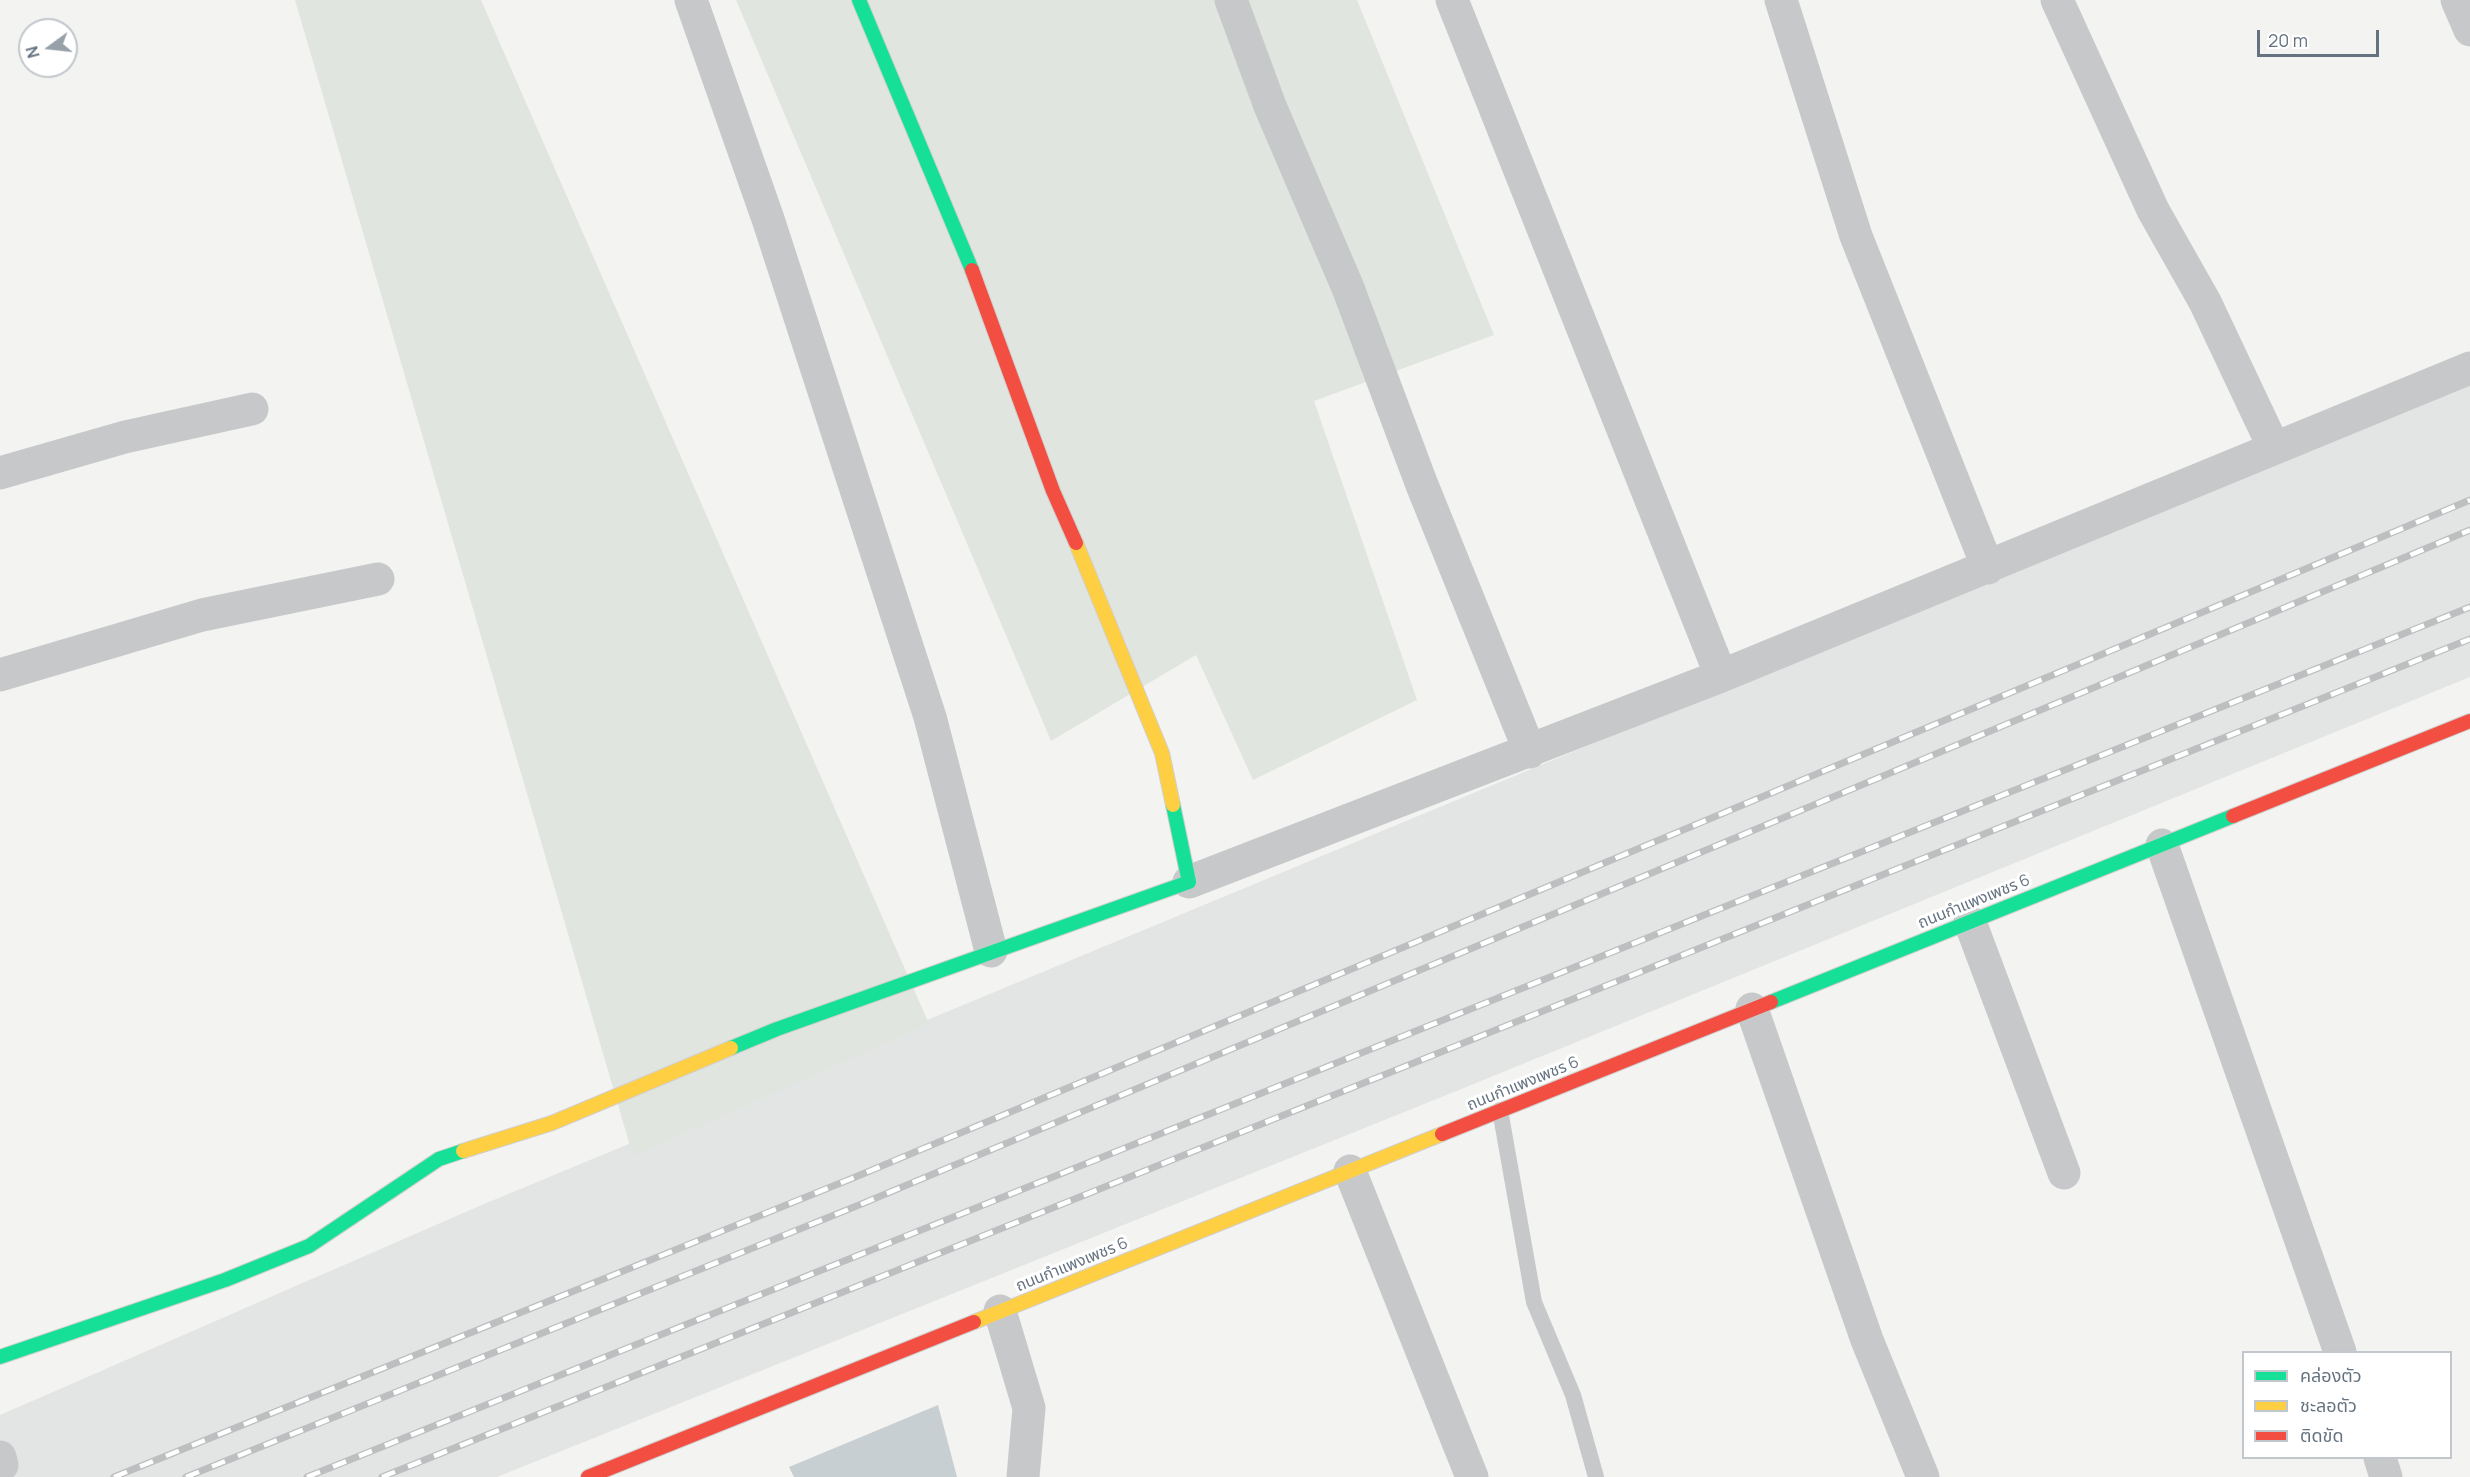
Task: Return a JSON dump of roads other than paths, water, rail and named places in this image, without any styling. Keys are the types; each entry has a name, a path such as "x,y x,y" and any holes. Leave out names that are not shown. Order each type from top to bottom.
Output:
{"street":[{"path":"691,0 771,230 923,695 991,951"},
{"path":"859,0 973,273 1053,491 1086,565 1162,753 1189,882"},
{"path":"1231,0 1270,106 1348,288 1422,485 1530,752"},
{"path":"1452,0 1721,676"},
{"path":"1781,0 1856,236 1988,568"},
{"path":"2057,0 2153,210 2205,302 2274,448"},
{"path":"2457,0 2470,30"},
{"path":"0,1358 225,1281 309,1246 439,1159 552,1123 777,1029 1189,882 1530,752 1988,568 2470,368"},
{"path":"0,473 125,437 252,409"},
{"path":"0,675 202,615 378,579"},
{"name":"ถนนกำแพงเพชร 6","path":"588,1477 2470,720"},
{"path":"2162,845 2339,1351"},
{"path":"1970,922 2064,1173"},
{"path":"1752,1009 1867,1340 1923,1477"},
{"path":"1350,1171 1472,1477"},
{"path":"1000,1311 1029,1408 1023,1477"},
{"path":"2380,1459 2386,1477"}],"lane":[{"path":"1500,1110 1534,1302 1573,1395 1596,1477"}],"railway":[{"path":"114,1477 853,1178 2470,500"},
{"path":"186,1477 864,1203 2470,530"},
{"path":"307,1477 2470,607"},
{"path":"382,1477 2470,639"}]}
